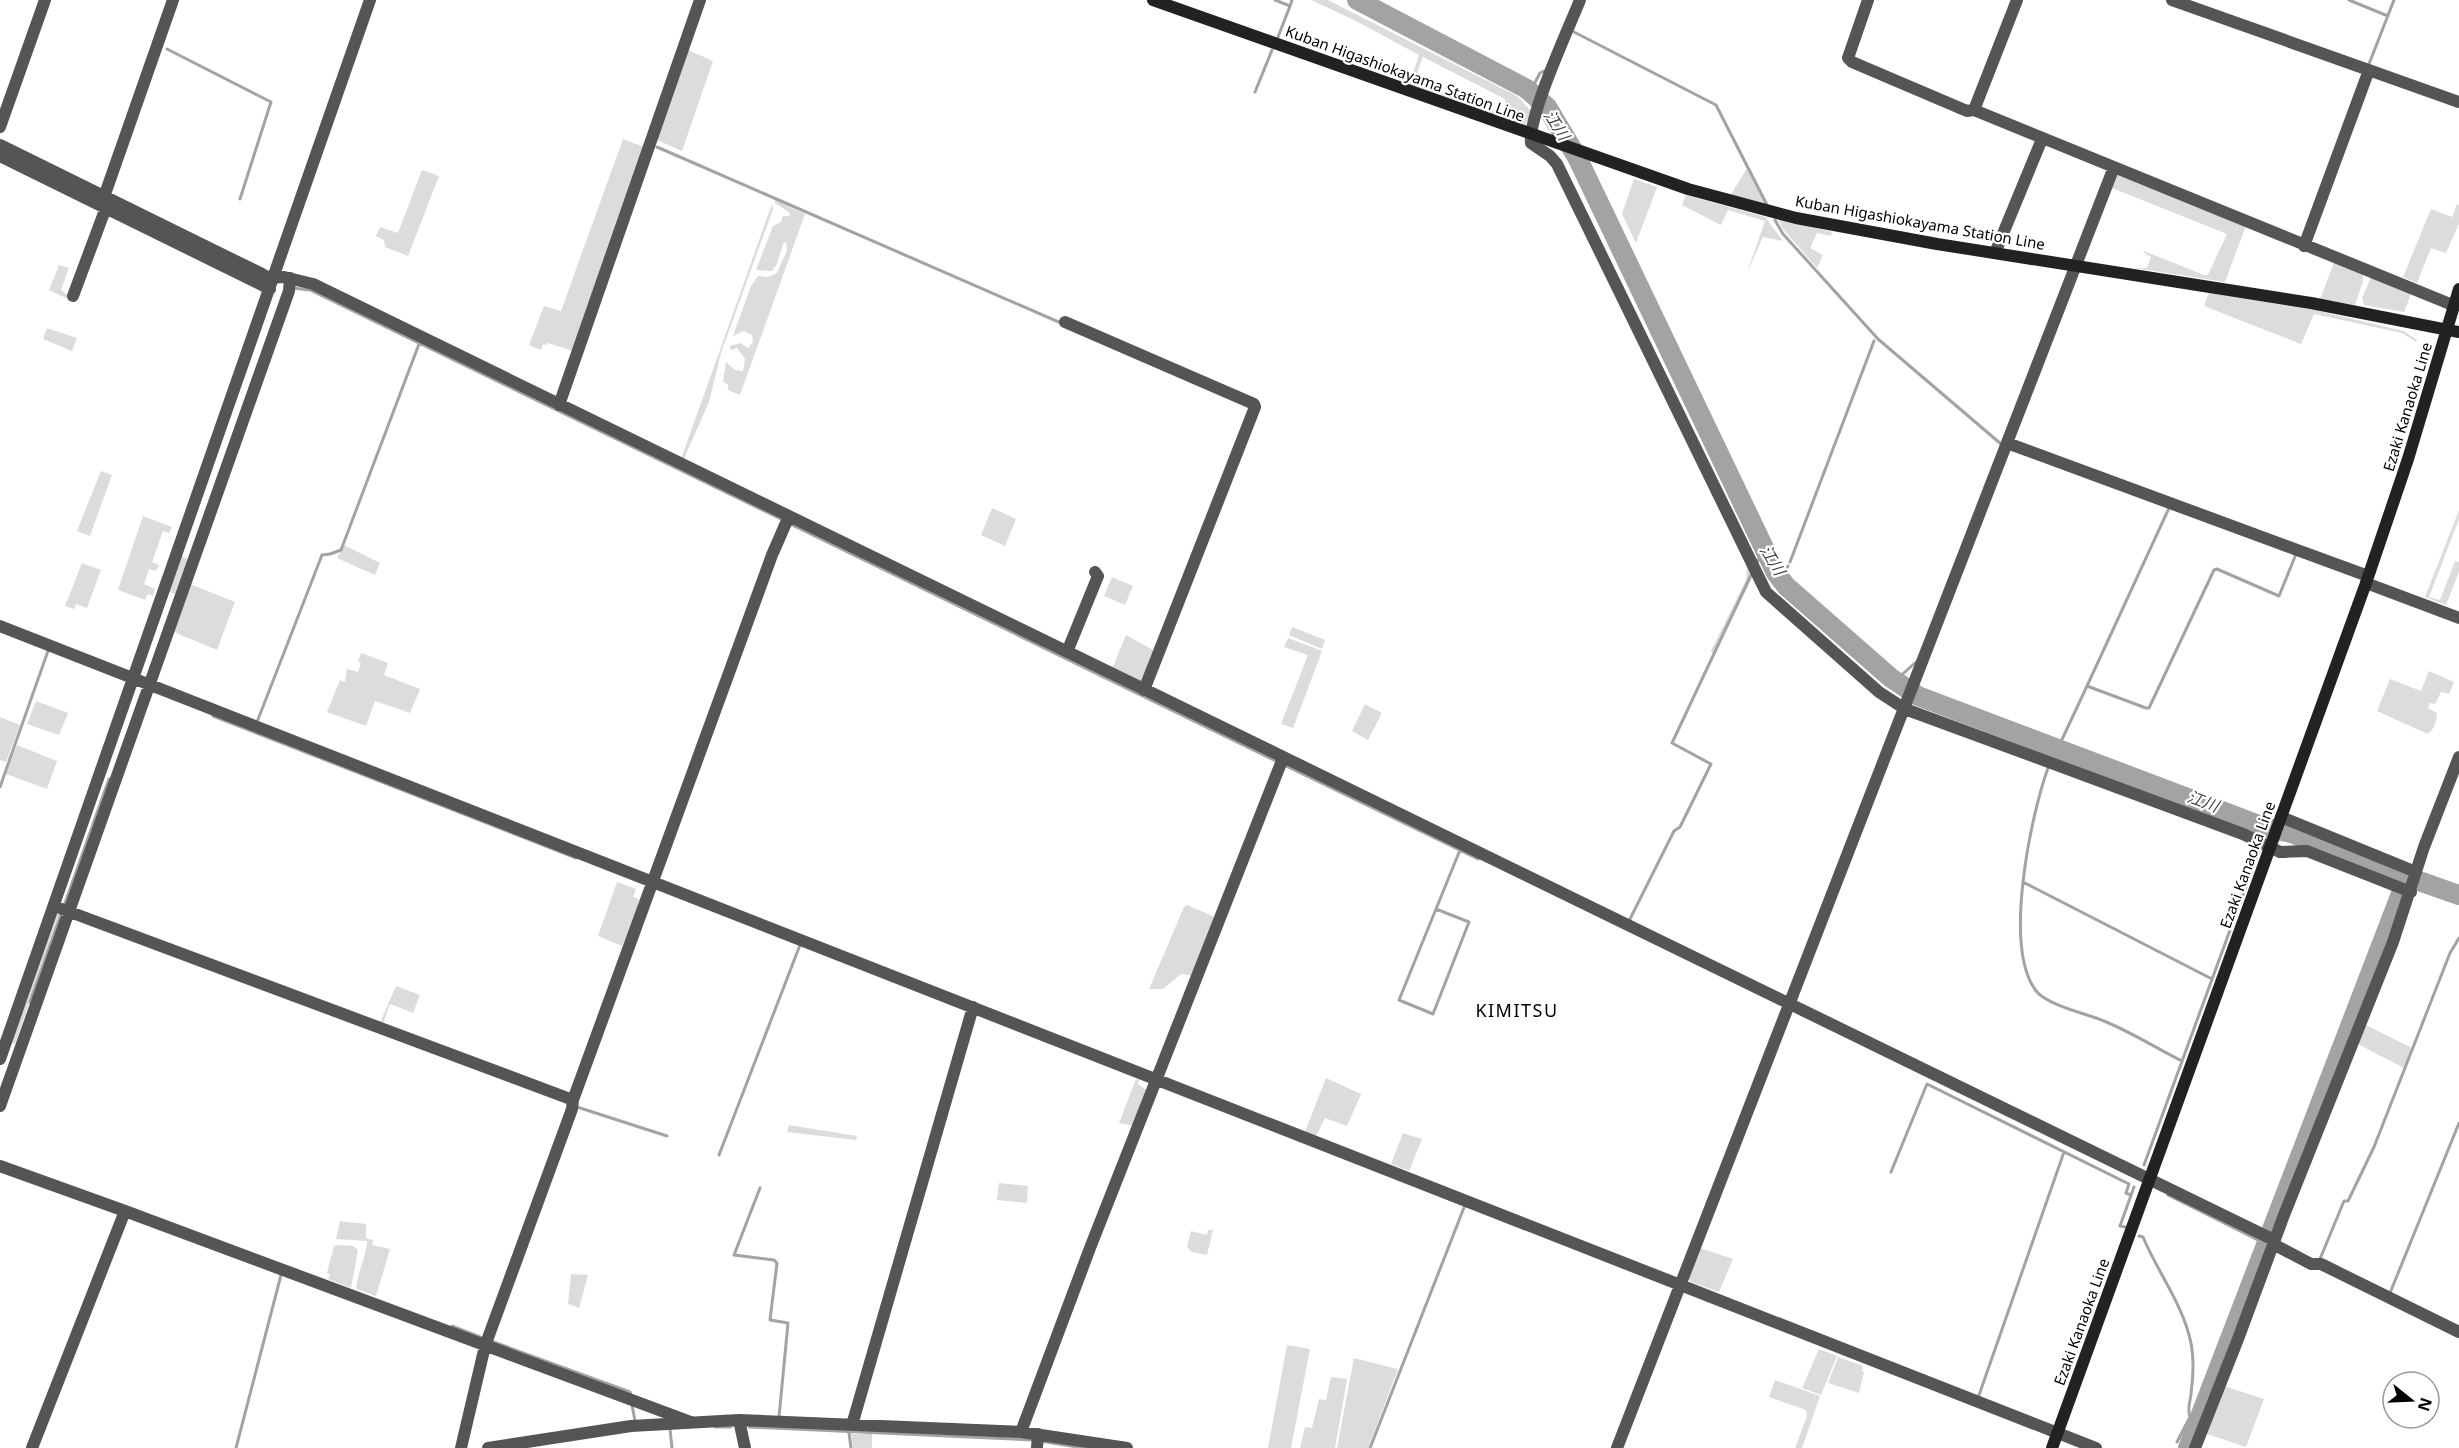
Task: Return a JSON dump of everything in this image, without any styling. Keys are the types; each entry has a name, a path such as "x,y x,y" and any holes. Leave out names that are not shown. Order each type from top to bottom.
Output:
{"main road":[{"name":"Kuban Higashiokayama Station Line","path":"1153,0 1688,189 1796,218 1995,253 2311,303 2453,331"},
{"name":"Ezaki Kanaoka Line","path":"2052,1448 2367,579 2453,331 2459,288"}],"street":[{"path":"0,127 45,0"},
{"path":"73,296 107,202 173,0"},
{"path":"0,1106 62,909 280,289 370,0"},
{"path":"559,405 700,0"},
{"path":"1580,0 1536,114 1530,135 1531,143 1550,156 1557,164 1766,592 1879,692 1905,705 2271,845 2280,852 2307,851 2406,890"},
{"path":"1868,0 1848,58 1852,62 1967,111 1974,110 2455,306"},
{"path":"1974,110 2018,0"},
{"path":"2176,1 2459,102"},
{"path":"2305,243 2369,70"},
{"path":"1995,253 2042,139"},
{"path":"0,145 107,202"},
{"path":"0,156 107,202 262,274 280,289 313,284 787,519 1067,652 1282,761 2150,1179 2271,1239 2311,1264 2321,1264 2459,1332"},
{"path":"1617,1448 2114,167"},
{"path":"0,1059 62,909 280,289"},
{"path":"1065,322 1254,404 1255,407 1144,690"},
{"path":"2007,443 2367,579 2459,618"},
{"path":"461,1448 487,1342 572,1109 573,1100 787,519"},
{"path":"1067,652 1098,576 1095,572"},
{"path":"0,626 143,680 310,749 972,1011 2058,1431 2096,1448"},
{"path":"2195,1448 2238,1339 2271,1239 2459,757"},
{"path":"1021,1432 1155,1082 1282,761"},
{"path":"2280,819 2416,872"},
{"path":"62,909 573,1100"},
{"path":"852,1425 972,1011"},
{"path":"0,1166 487,1342 691,1422"},
{"path":"32,1448 126,1211"},
{"path":"739,1420 745,1448"},
{"path":"488,1448 631,1426 739,1420 1021,1432 1037,1441 1127,1448"}],"shaded area":[{"path":"1311,0 1328,0 1517,96 1531,111 1525,126 1409,85 1419,55","holes":["1423,57 1505,99 1505,108 1501,113 1459,97 1415,85 1415,79"]},
{"path":"686,49 713,61 682,151 655,139"},
{"path":"623,139 644,147 573,351 548,343 543,344 541,350 529,345 544,306 561,311"},
{"path":"1747,168 1765,205 1730,196"},
{"path":"422,170 439,176 408,256 385,247 384,240 376,236 380,227 398,233"},
{"path":"2118,173 2247,223 2225,282 2134,268 2147,268 2151,257 2144,251 2208,275 2227,234 2112,188"},
{"path":"1634,179 1657,187 1636,243 1622,214"},
{"path":"1686,195 1765,217 1783,241 1763,237 1747,273 1765,221 1728,210 1721,225 1682,205"},
{"path":"775,200 805,214 740,395 728,390 728,385 723,381 726,362 735,370 743,371 745,359 737,348 732,350 730,346 740,343 748,348 753,342 752,335 744,331 733,336 751,286 758,276 768,277 777,273 787,250 786,242 783,244 777,264 772,271 756,270 773,226 781,222 783,216 789,216 790,213 775,203"},
{"path":"772,204 773,209 721,353 709,402 683,461 681,459"},
{"path":"2457,204 2459,205 2459,223 2446,253 2431,248 2417,283 2403,277 2431,209 2452,217"},
{"path":"1778,219 1832,232 1831,236 1817,233 1810,248 1823,255 1817,268 1783,229"},
{"path":"2335,260 2363,273 2363,281 2355,305 2320,299"},
{"path":"59,265 69,268 61,290 69,296 68,299 49,290"},
{"path":"2371,277 2411,294 2404,312 2364,305 2362,298"},
{"path":"2209,293 2314,310 2404,331 2417,340 2416,342 2402,333 2314,314 2301,344 2204,306"},
{"path":"47,328 77,338 72,351 43,339"},
{"path":"101,471 112,475 90,536 77,531"},
{"path":"992,508 1016,519 1005,546 981,535"},
{"path":"2459,510 2459,519 2429,597 2440,600 2455,561 2459,562 2459,572 2446,605 2425,597"},
{"path":"143,516 172,527 169,533 163,531 152,562 159,565 156,571 149,569 144,584 155,589 153,596 148,594 145,600 118,590"},
{"path":"344,545 380,563 375,575 337,558"},
{"path":"179,556 188,559 175,594 167,591"},
{"path":"82,563 101,570 87,608 76,604 74,609 65,606"},
{"path":"1747,564 1753,576 1714,655 1711,651 1746,580"},
{"path":"1112,577 1133,586 1125,605 1104,596"},
{"path":"190,584 235,602 217,650 173,630"},
{"path":"1292,627 1325,640 1322,649 1289,635"},
{"path":"1126,635 1153,650 1141,684 1112,669"},
{"path":"1288,638 1322,651 1293,728 1281,724 1308,655 1284,647"},
{"path":"361,653 388,663 384,675 420,689 410,713 375,701 366,726 327,712 340,680 345,682 347,669 358,672"},
{"path":"2429,671 2454,682 2449,694 2441,692 2435,704 2430,703 2428,708 2437,715 2428,734 2377,711 2390,679 2421,691"},
{"path":"36,701 68,713 59,735 27,724"},
{"path":"1365,704 1382,713 1368,740 1352,731"},
{"path":"0,717 20,725 6,762 0,760"},
{"path":"17,745 57,761 47,789 6,774"},
{"path":"617,882 636,889 633,897 639,899 638,904 642,906 622,946 598,936"},
{"path":"1187,905 1217,918 1194,976 1181,974 1163,989 1149,989 1184,907"},
{"path":"54,911 61,911 15,1044 8,1042"},
{"path":"396,986 420,995 413,1013 390,1004 382,1026 379,1025"},
{"path":"2364,1024 2412,1048 2404,1068 2356,1043"},
{"path":"1326,1078 1361,1094 1347,1126 1325,1118 1316,1136 1305,1132"},
{"path":"1136,1079 1139,1080 1138,1084 1148,1091 1136,1126 1119,1123"},
{"path":"789,1125 857,1136 856,1140 787,1132"},
{"path":"1403,1133 1422,1139 1409,1171 1391,1164"},
{"path":"999,1183 1028,1186 1027,1203 997,1200"},
{"path":"340,1221 366,1224 366,1238 373,1240 372,1245 390,1249 376,1296 356,1289 367,1241 336,1239"},
{"path":"1208,1230 1213,1230 1207,1255 1192,1252 1187,1247 1191,1231 1207,1235"},
{"path":"334,1246 353,1246 358,1250 351,1288 328,1279 330,1275 327,1273"},
{"path":"1700,1248 1733,1259 1719,1292 1691,1282 1688,1278"},
{"path":"571,1274 588,1275 579,1308 568,1304"},
{"path":"1287,1345 1310,1349 1291,1448 1268,1448"},
{"path":"1819,1349 1837,1356 1821,1395 1802,1388"},
{"path":"1838,1357 1863,1366 1862,1371 1864,1372 1859,1393 1828,1383"},
{"path":"1354,1358 1398,1369 1368,1448 1337,1448"},
{"path":"1331,1377 1347,1379 1335,1448 1300,1448 1305,1427 1312,1428 1319,1399 1326,1400"},
{"path":"1775,1380 1820,1396 1802,1448 1795,1448 1807,1416 1806,1410 1769,1397"},
{"path":"2224,1386 2264,1399 2246,1447 2207,1434"},
{"path":"851,1434 872,1434 872,1448 853,1448"}],"waterway":[{"path":"1275,0 1290,6 1292,0"},
{"name":"江川","path":"1357,0 1527,89 1547,107 1577,157 1776,573 1786,586 1891,678 1918,696 2267,828 2291,833 2411,878"},
{"path":"2349,0 2388,16"},
{"path":"2369,64 2394,0"},
{"path":"1278,37 1290,6"},
{"path":"1574,32 1716,105 1767,205"},
{"path":"167,49 271,102 240,199"},
{"path":"1255,92 1272,50"},
{"path":"1530,92 1540,73 1548,69"},
{"path":"657,147 1061,323"},
{"path":"1775,220 1783,234 1878,339 2001,444"},
{"path":"293,288 310,290 783,520"},
{"path":"1790,562 1874,341"},
{"path":"257,722 322,555 341,550 419,344"},
{"path":"2087,686 2169,508"},
{"path":"788,523 1278,762"},
{"path":"1757,563 1764,547"},
{"path":"2058,748 2087,686 2149,708 2214,570 2217,569 2279,596 2296,554"},
{"path":"1782,581 1788,566"},
{"path":"1629,921 1711,764 1672,743 1751,575"},
{"path":"0,787 48,651"},
{"path":"1895,681 1916,662"},
{"path":"213,716 576,858"},
{"name":"江川","path":"2052,756 2056,747"},
{"path":"1284,765 1478,859"},
{"path":"2048,768 2034,817 2023,882 2022,946 2027,972 2042,997 2114,1025 2182,1061"},
{"path":"64,906 109,779"},
{"path":"2263,838 2267,828"},
{"path":"1436,909 1469,922 1433,1014 1399,1000 1460,850"},
{"path":"2144,1165 2259,851"},
{"path":"2188,1448 2407,878"},
{"name":"江川","path":"2419,881 2459,895"},
{"path":"2023,882 2212,979"},
{"path":"30,1002 62,912"},
{"path":"2320,1259 2344,1201 2348,1201 2374,1147 2450,953 2459,938"},
{"path":"719,1155 800,945"},
{"path":"1891,1172 1927,1084 2129,1184 2126,1193 2131,1195"},
{"path":"577,1107 667,1136"},
{"path":"2390,1293 2459,1123"},
{"path":"1978,1398 2064,1152"},
{"path":"2125,1227 2120,1226 2134,1187"},
{"path":"760,1188 734,1255 774,1260 777,1263 770,1320 788,1323 779,1417"},
{"path":"2168,1195 2268,1245"},
{"path":"1370,1448 1465,1205"},
{"path":"2139,1236 2143,1237 2176,1302 2191,1343 2193,1368 2190,1417 2177,1442"},
{"path":"236,1448 281,1275"},
{"path":"452,1326 485,1339"},
{"path":"491,1341 630,1392 631,1395"},
{"path":"632,1405 635,1421"},
{"path":"715,1427 731,1427"},
{"path":"749,1427 1034,1440"},
{"path":"670,1429 672,1448"},
{"path":"849,1433 851,1448"},
{"path":"1040,1441 1083,1448"}],"district":[{"name":"KIMITSU","path":"1517,1011"}]}
